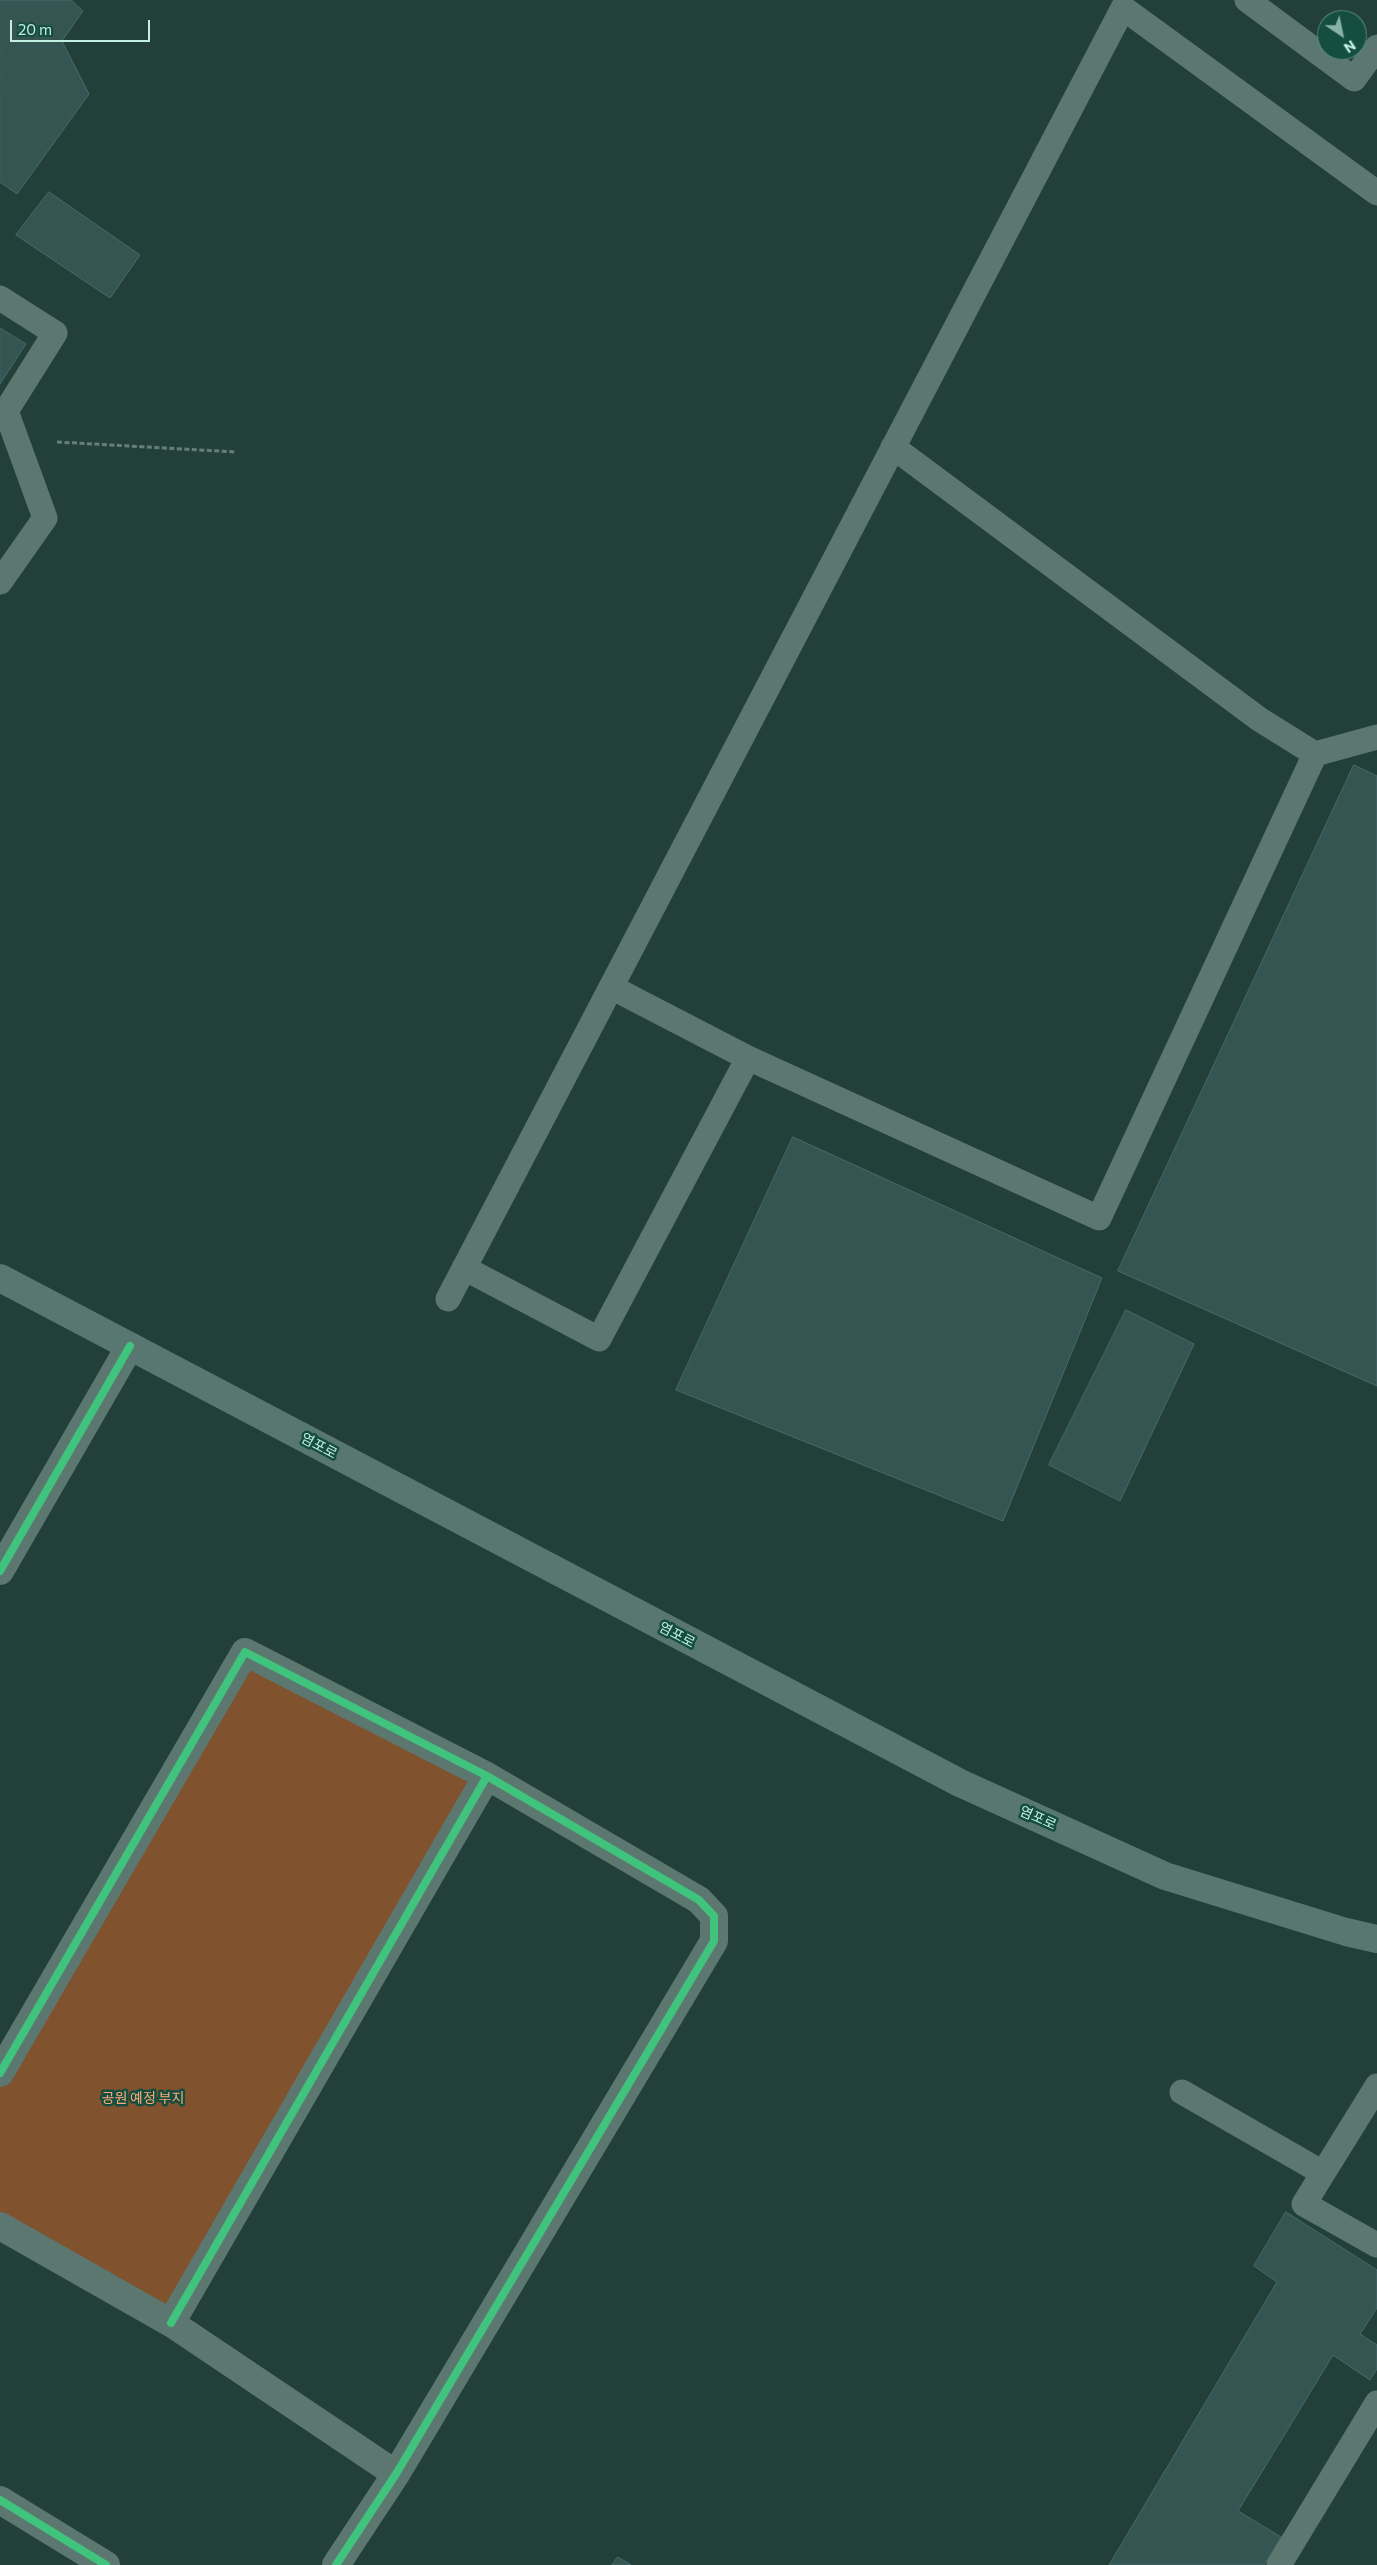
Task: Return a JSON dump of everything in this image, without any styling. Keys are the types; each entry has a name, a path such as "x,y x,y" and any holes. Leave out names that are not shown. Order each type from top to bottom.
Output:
{"main road":[{"name":"염포로","path":"0,1278 960,1783 1165,1876 1346,1932 1377,1939"}],"street":[{"path":"0,1571 130,1346"},
{"path":"0,2073 245,1652 487,1776 699,1900 714,1916 714,1941 396,2474 336,2565"},
{"path":"171,2323 487,1776"},
{"path":"0,2226 171,2323 396,2474"},
{"path":"0,2500 106,2565"}],"lane":[{"path":"1246,0 1354,79 1377,47"},
{"path":"448,1298 1122,8 1377,193"},
{"path":"0,298 55,333 6,412 45,518 0,582"},
{"path":"893,447 1254,715 1315,754 1377,736"},
{"path":"611,986 748,1058 1099,1218 1315,754"},
{"path":"464,1268 599,1339 748,1058"},
{"path":"1377,2086 1304,2204 1377,2245"},
{"path":"1182,2092 1323,2173"},
{"path":"1279,2565 1377,2403"}],"path":[{"path":"17,440 236,452"}],"green space":[{"name":"공원 예정 부지","path":"245,1652 487,1776 171,2323 0,2226 0,2073"}],"building":[{"path":"0,0 71,0 83,11 62,41 89,94 17,194 0,182"},
{"path":"49,192 140,255 110,298 16,235"},
{"path":"0,328 26,344 0,384"},
{"path":"1354,765 1377,776 1377,1386 1118,1271"},
{"path":"793,1137 1102,1278 1003,1521 676,1390"},
{"path":"1126,1310 1194,1344 1120,1501 1049,1465"},
{"path":"1286,2212 1377,2270 1377,2308 1360,2334 1377,2345 1377,2369 1370,2380 1333,2355 1238,2511 1281,2537 1264,2565 1109,2565 1277,2282 1254,2266"},
{"path":"618,2557 631,2565 612,2565"}],"cycle path":[{"path":"0,1571 130,1346"},
{"path":"0,2073 245,1652 487,1776 699,1900 714,1916 714,1941 396,2474 336,2565"},
{"path":"171,2323 487,1776"},
{"path":"0,2500 106,2565"}]}
